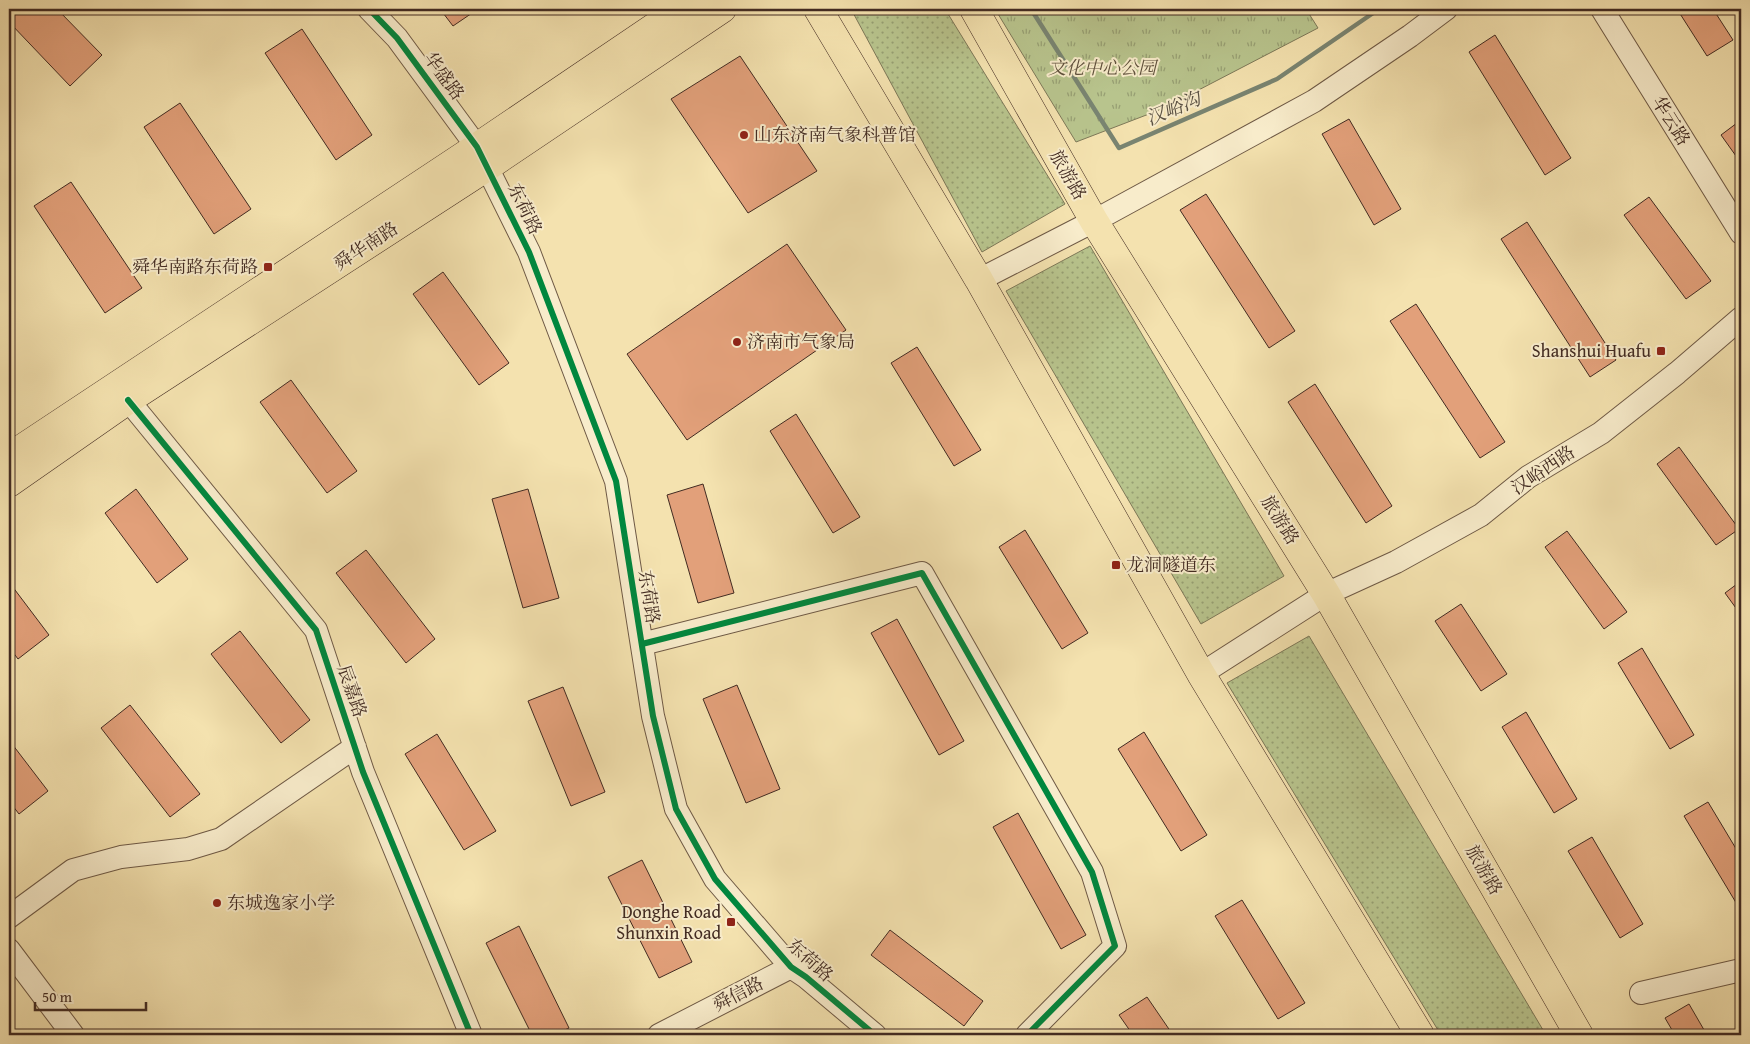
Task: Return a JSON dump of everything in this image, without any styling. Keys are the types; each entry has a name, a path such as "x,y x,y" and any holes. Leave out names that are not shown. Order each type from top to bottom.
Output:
{"main road":[{"name":"舜华南路","path":"9,482 482,157 681,9"},
{"name":"舜华南路","path":"9,457 482,157 722,9"},
{"path":"818,9 979,280 1201,674 1420,1035"},
{"name":"旅游路","path":"974,9 1094,221 1326,594 1579,1035"}],"street":[{"name":"华盛路","path":"369,9 397,38 482,157"},
{"path":"979,280 1094,221 1314,102 1446,9"},
{"name":"华云路","path":"1602,9 1741,233"},
{"name":"东荷路","path":"482,157 529,252 616,481 653,716 676,808 715,879 791,967 875,1035"},
{"name":"汉峪西路","path":"1201,674 1326,594 1396,562 1481,514 1528,477 1601,433 1677,373 1741,318"},
{"name":"辰嘉路","path":"128,400 316,630 363,772 471,1035"},
{"path":"642,644 922,573 1092,872 1116,946 1026,1035"},
{"path":"9,917 73,870 121,857 188,850 221,839 355,747"},
{"path":"9,950 72,1035"},
{"name":"舜信路","path":"659,1035 791,967"},
{"path":"1641,993 1741,970"}],"green space":[{"path":"851,9 945,9 1065,204 982,252"},
{"name":"文化中心公园","path":"995,9 1306,9 1318,28 1162,109 1076,142"},
{"path":"1090,246 1284,576 1201,624 1006,291"},
{"path":"1309,636 1546,1035 1441,1035 1227,683"}],"building":[{"path":"9,9 57,9 102,55 70,86 9,22"},
{"path":"440,9 478,9 453,26"},
{"path":"1677,9 1713,9 1733,40 1707,56"},
{"path":"302,29 372,135 336,160 265,53"},
{"path":"1495,35 1571,158 1545,175 1469,52"},
{"name":"山东济南气象科普馆","path":"740,56 817,171 748,213 671,99"},
{"path":"180,103 251,209 214,234 144,127"},
{"path":"1349,119 1401,209 1374,225 1322,134"},
{"path":"1741,120 1741,163 1721,135"},
{"path":"71,182 142,288 105,313 34,206"},
{"path":"1206,194 1295,331 1269,348 1180,210"},
{"path":"1649,197 1711,281 1686,299 1624,215"},
{"path":"1527,222 1616,360 1590,377 1501,239"},
{"name":"济南市气象局","path":"787,244 846,330 687,440 627,354"},
{"path":"443,272 509,363 479,385 413,294"},
{"path":"1416,304 1505,442 1480,458 1390,321"},
{"path":"917,347 981,450 954,466 891,363"},
{"path":"291,380 357,471 327,493 260,402"},
{"path":"1315,384 1392,506 1366,523 1288,402"},
{"path":"796,414 860,517 833,533 770,431"},
{"path":"1679,447 1739,529 1716,545 1657,464"},
{"path":"703,484 734,593 698,603 667,495"},
{"path":"136,489 188,559 157,583 105,513"},
{"path":"528,489 559,598 523,608 492,499"},
{"path":"1025,530 1088,633 1062,649 999,547"},
{"path":"1567,531 1627,612 1604,629 1545,547"},
{"path":"366,550 435,639 406,663 336,573"},
{"path":"1741,581 1741,615 1725,593"},
{"path":"9,582 49,635 18,659 9,647"},
{"path":"1461,604 1507,674 1481,691 1435,621"},
{"path":"897,619 964,741 939,755 871,633"},
{"path":"240,631 310,720 281,743 211,654"},
{"path":"1642,648 1694,735 1670,749 1618,663"},
{"path":"737,685 780,789 746,803 703,699"},
{"path":"563,687 605,792 571,806 528,701"},
{"path":"130,705 200,794 170,817 101,728"},
{"path":"1526,712 1577,799 1554,813 1502,727"},
{"path":"1144,732 1207,835 1181,851 1118,749"},
{"path":"437,734 496,831 464,850 405,754"},
{"path":"9,740 48,791 19,814 9,801"},
{"path":"1708,802 1741,857 1741,911 1684,816"},
{"path":"1018,813 1086,935 1061,949 993,827"},
{"path":"1592,837 1643,924 1620,938 1568,851"},
{"path":"642,860 692,962 659,978 608,877"},
{"path":"1242,900 1305,1003 1278,1019 1215,916"},
{"path":"519,926 569,1028 554,1035 532,1035 486,943"},
{"path":"890,930 983,1001 964,1026 871,955"},
{"path":"1147,997 1173,1035 1133,1035 1119,1015"},
{"path":"1689,1004 1707,1035 1675,1035 1665,1018"}],"waterway":[{"name":"汉峪沟","path":"1031,9 1119,148 1277,79 1379,9"}],"cycle path":[{"path":"369,9 397,38 477,147 529,252 616,481 653,716 676,809 715,879 791,967 806,977 875,1035"},
{"path":"128,400 316,630 363,772 471,1035"},
{"path":"642,644 922,573 1092,872 1115,946 1027,1035"}],"place":[{"name":"山东济南气象科普馆","path":"744,135"},
{"name":"舜华南路东荷路","path":"268,267"},
{"name":"济南市气象局","path":"737,342"},
{"name":"Shanshui Huafu","path":"1661,351"},
{"name":"龙洞隧道东","path":"1116,565"},
{"name":"东城逸家小学","path":"217,903"},
{"name":"Donghe Road Shunxin Road","path":"731,922"}]}
